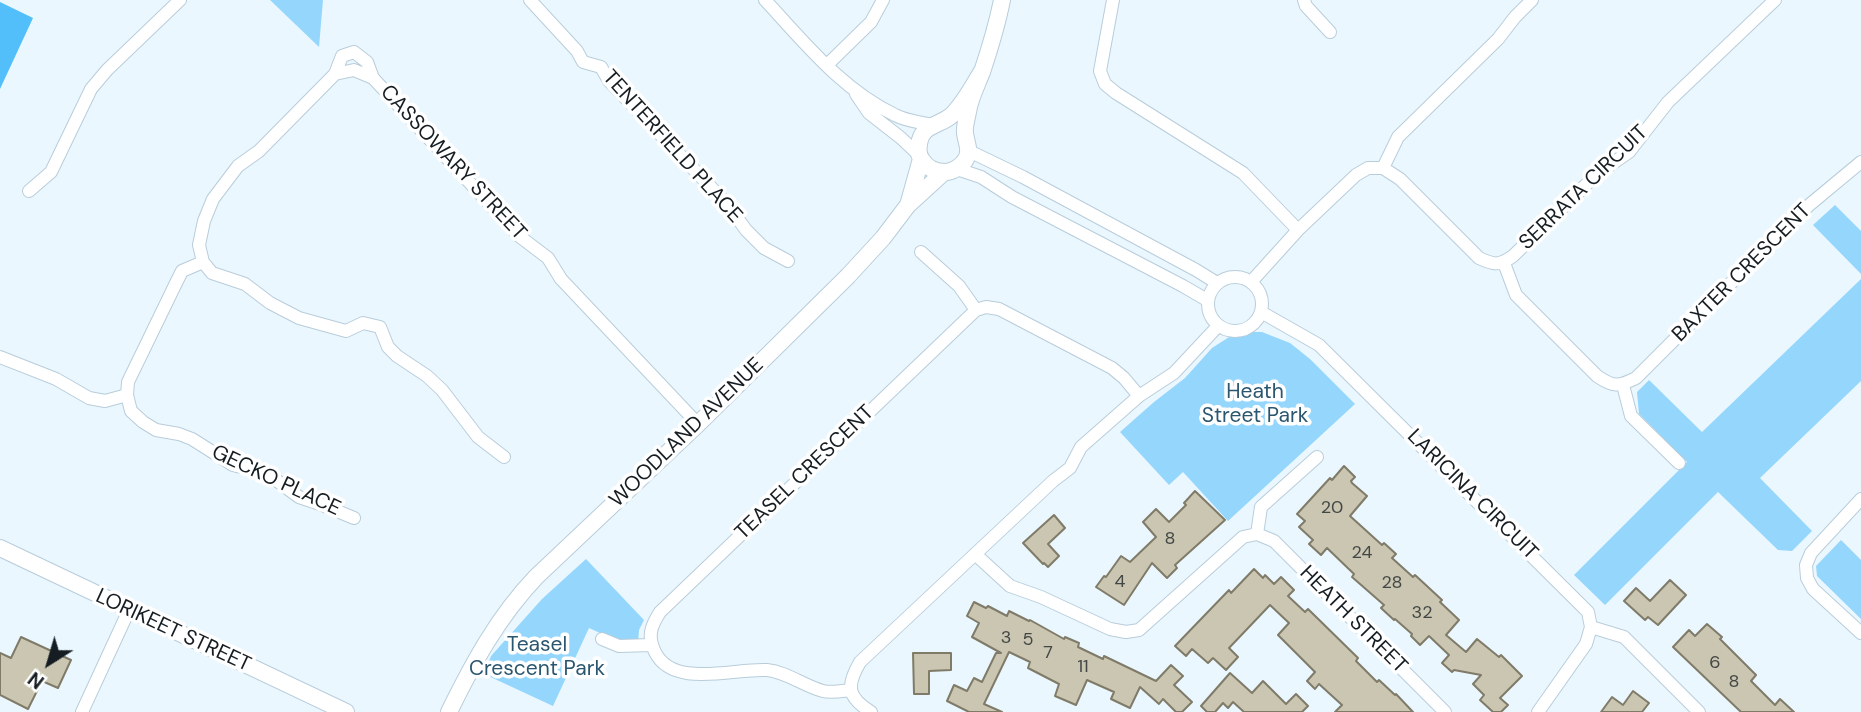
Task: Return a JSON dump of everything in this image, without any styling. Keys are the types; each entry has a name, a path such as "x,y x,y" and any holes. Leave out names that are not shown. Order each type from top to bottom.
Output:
{"street":[{"path":"29,191 51,172 90,89 180,0"},
{"name":"TENTERFIELD PLACE","path":"530,0 577,51 583,62 601,67 609,81 728,205 746,230 764,248 788,261"},
{"path":"765,0 852,89 869,113 901,138 930,169 981,177 1012,197 1207,300"},
{"path":"827,65 871,22 883,0"},
{"name":"WOODLAND AVENUE","path":"449,712 472,665 517,597 848,276 883,238 908,205 966,160 969,151 965,134 968,109 998,22 1002,0"},
{"path":"1113,0 1100,71 1105,84 1243,173 1298,230"},
{"path":"1304,0 1306,6 1330,32"},
{"path":"1251,282 1298,230 1356,175 1368,168 1383,168 1398,137 1498,39 1532,0"},
{"name":"SERRATA CIRCUIT","path":"1383,168 1400,179 1479,258 1492,264 1504,263 1597,174 1629,152 1668,102 1775,0"},
{"name":"CASSOWARY STREET","path":"203,262 200,245 204,222 213,200 238,166 259,151 335,74 354,70 373,78 519,236 548,258 561,279 698,424"},
{"name":"WOODLAND AVENUE","path":"908,205 918,177 920,137 934,124 950,117 964,101 982,71"},
{"path":"852,89 896,116 934,124 945,122 955,125 965,134"},
{"path":"969,151 1048,190 1217,283"},
{"name":"BAXTER CRESCENT","path":"1623,385 1636,378 1808,206 1861,162"},
{"path":"921,252 959,286 976,310 986,307 999,309 1112,368 1139,396"},
{"path":"0,357 56,379 89,398 105,401 127,395 128,382 182,271 203,262 212,273 245,284 270,303 299,318 346,331 363,323 380,327 388,347 442,390 478,438 504,457"},
{"path":"1504,263 1516,295 1597,376 1609,384 1623,385 1631,416 1679,463"},
{"path":"1234,276 1251,282 1258,289 1261,312 1252,326 1228,331 1218,326 1209,314 1207,300 1217,283 1234,276"},
{"name":"TEASEL CRESCENT","path":"652,645 649,636 660,612 976,310"},
{"name":"LARICINA CIRCUIT","path":"1261,312 1319,345 1581,604 1588,612 1591,627"},
{"path":"871,712 858,703 850,690 851,677 860,662 1070,468 1081,447 1139,396 1174,373 1218,326"},
{"name":"GECKO PLACE","path":"127,395 131,411 156,430 192,439 233,465 260,472 276,480 299,498 354,518"},
{"path":"975,554 1010,586 1041,597 1110,629 1126,632 1139,630 1243,537 1257,534 1261,508 1317,457"},
{"path":"1861,499 1811,554 1805,565 1807,578 1814,589 1861,633"},
{"name":"HEATH STREET","path":"1257,534 1274,541 1445,712"},
{"name":"LORIKEET STREET","path":"0,548 346,712"},
{"path":"82,712 129,610"},
{"path":"1538,712 1586,644 1591,627 1624,636 1699,712"},
{"path":"603,639 619,646 652,645 658,659 672,669 687,674 768,670 825,692 850,690"}],"green space":[{"path":"270,0 323,0 319,47"},
{"path":"1835,205 1861,231 1861,274 1813,225"},
{"path":"1861,279 1861,381 1760,478 1812,531 1792,551 1778,550 1718,492 1605,605 1574,575 1687,462 1639,414 1637,392 1649,380 1702,432"},
{"name":"Heath Street Park","path":"1237,332 1262,332 1290,343 1355,404 1228,521 1183,472 1169,485 1120,432 1185,378 1212,348"},
{"path":"1841,540 1861,560 1861,619 1817,576 1816,566"},
{"name":"Teasel Crescent Park","path":"586,559 644,620 639,630 638,644 620,642 589,628 553,706 484,674 491,656 542,599"}],"shaded area":[{"path":"0,2 33,18 0,89"}],"building":[{"path":"1344,466 1355,477 1352,483 1367,496 1350,516 1396,554 1392,558 1413,577 1415,575 1459,620 1446,635 1466,652 1477,639 1499,657 1501,655 1522,676 1500,698 1508,705 1501,712 1493,712 1480,700 1484,695 1473,684 1481,675 1454,670 1452,672 1442,663 1449,655 1429,636 1420,645 1412,634 1381,608 1384,605 1352,577 1354,574 1327,548 1321,555 1309,544 1313,540 1299,527 1305,521 1297,514"},
{"path":"1195,491 1225,520 1175,565 1177,568 1167,578 1152,563 1124,605 1096,587 1121,556 1130,562 1156,537 1143,522 1156,509 1169,522 1186,505 1184,503"},
{"path":"1054,515 1065,528 1048,544 1059,556 1048,567 1023,543"},
{"path":"1254,569 1274,584 1281,577 1294,590 1288,596 1305,612 1308,609 1358,658 1356,661 1377,682 1379,680 1396,694 1413,712 1335,712 1342,705 1319,684 1315,689 1307,681 1315,672 1278,635 1289,623 1270,605 1229,648 1238,657 1226,670 1213,658 1208,663 1192,649 1186,656 1175,646 1229,590 1231,593"},
{"path":"1670,580 1686,595 1658,625 1648,617 1645,620 1624,601 1636,588 1650,601"},
{"path":"974,602 1007,616 1009,611 1030,620 1064,639 1065,637 1079,643 1078,647 1103,659 1104,656 1156,681 1171,665 1183,676 1174,685 1192,702 1182,712 1176,712 1163,699 1159,704 1140,687 1130,708 1111,699 1114,692 1087,680 1076,705 1055,696 1059,684 1028,668 1030,662 1009,652 984,704 1002,712 969,712 947,701 954,685 967,691 974,678 982,682 996,653 1001,653 972,637 979,623 967,616"},
{"path":"1707,624 1756,675 1751,681 1775,705 1780,699 1794,712 1741,712 1673,647 1689,630 1695,636"},
{"path":"21,637 71,660 58,688 42,681 28,709 0,695 0,653 11,658"},
{"path":"913,653 951,653 951,670 929,671 929,694 914,694"},
{"path":"1230,673 1252,693 1263,681 1286,704 1296,694 1308,706 1302,712 1244,712 1233,702 1228,708 1223,703 1215,712 1207,712 1201,706"},
{"path":"1633,691 1649,703 1642,712 1601,712 1612,697 1623,705"}]}
